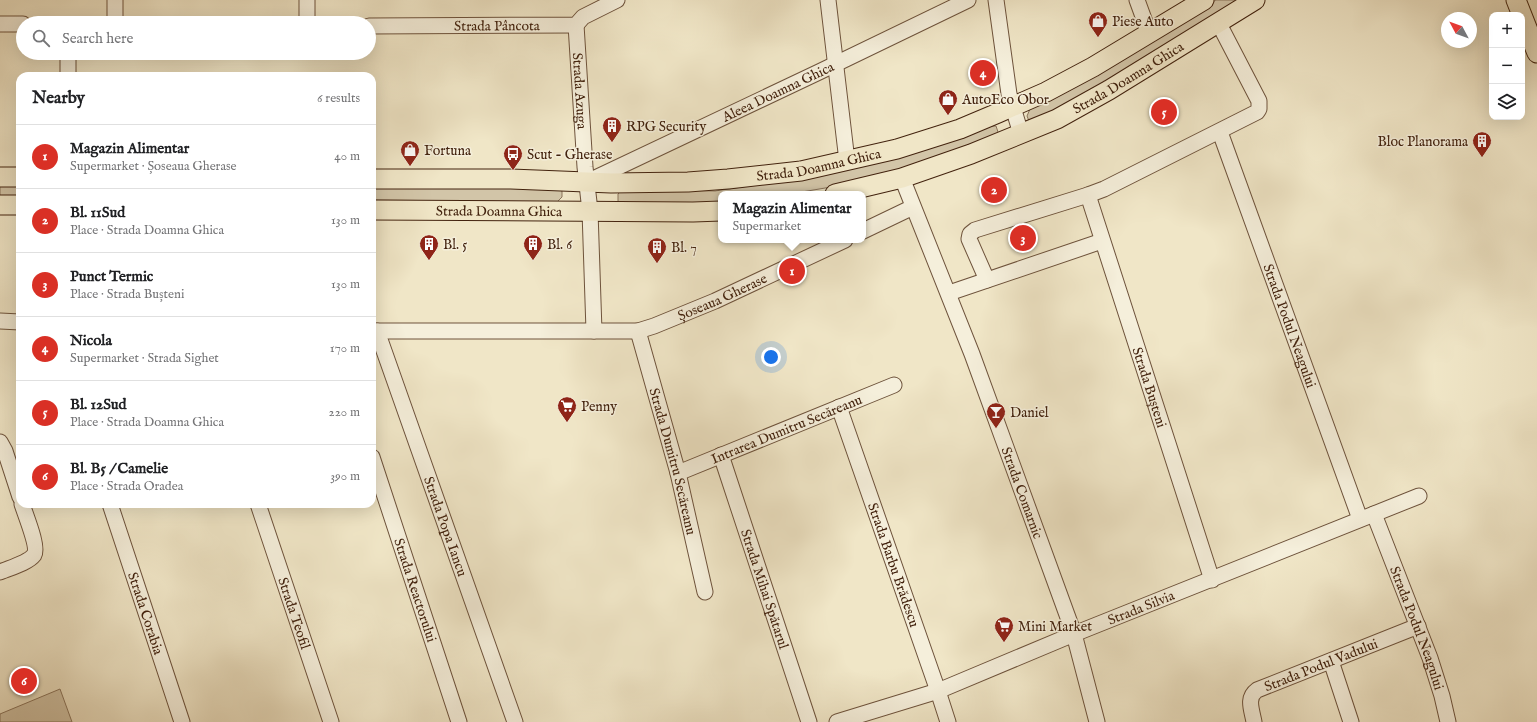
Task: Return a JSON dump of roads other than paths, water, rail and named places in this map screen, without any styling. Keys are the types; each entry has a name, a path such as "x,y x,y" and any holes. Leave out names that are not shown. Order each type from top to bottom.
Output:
{"main road":[{"name":"Strada Doamna Ghica","path":"376,179 511,179 611,183 688,182 801,171 897,149 928,140 960,129 1012,107 1046,92 1093,67 1204,0"},
{"name":"Strada Doamna Ghica","path":"848,191 902,178 971,154 1057,119 1109,90 1256,0"},
{"path":"1516,0 1537,53"},
{"path":"0,177 16,177"},
{"path":"0,205 16,205"},
{"name":"Strada Doamna Ghica","path":"376,210 718,211"}],"street":[{"path":"115,16 116,0"},
{"path":"307,0 307,16"},
{"path":"576,24 583,17 617,0"},
{"path":"828,0 847,160"},
{"name":"Aleea Doamna Ghica","path":"588,182 968,0"},
{"path":"996,0 1012,107 1021,134"},
{"path":"1137,0 1149,33"},
{"path":"987,280 969,239 970,234 975,230 1088,195 1220,132 1253,115 1259,109 1259,101 1218,22"},
{"path":"0,24 16,24"},
{"name":"Strada Pâncota","path":"376,26 576,24"},
{"name":"Strada Azuga","path":"576,24 585,167 588,182 590,211"},
{"path":"68,60 68,72"},
{"name":"Strada Podul Neagului","path":"1220,132 1360,519"},
{"name":"Strada Comarnic","path":"902,178 949,293 1074,634 1097,722"},
{"name":"Strada Bușteni","path":"1088,195 1212,580"},
{"path":"866,230 913,206"},
{"path":"590,211 594,332"},
{"path":"949,293 1102,241"},
{"name":"Șoseaua Gherase","path":"376,331 638,331 715,301 838,243"},
{"path":"0,322 16,322"},
{"name":"Strada Dumitru Secăreanu","path":"638,331 678,473 705,592"},
{"name":"Strada Popa Iancu","path":"376,337 515,722"},
{"name":"Intrarea Dumitru Secăreanu","path":"678,473 894,384"},
{"name":"Strada Barbu Brădescu","path":"839,407 948,722"},
{"path":"0,442 5,451 16,485"},
{"name":"Strada Mihai Spătarul","path":"721,455 809,722"},
{"name":"Strada Reactorului","path":"376,469 459,722"},
{"name":"Strada Silvia","path":"837,722 938,691 1074,634 1419,496"},
{"path":"0,572 29,560 35,554 36,546 23,508"},
{"name":"Strada Corabia","path":"111,508 182,722"},
{"name":"Strada Teofil","path":"259,508 331,722"},
{"name":"Strada Podul Neagului","path":"1374,514 1418,626 1442,696 1448,722"},
{"name":"Strada Podul Vadului","path":"1254,722 1250,700 1252,694 1257,690 1418,626"},
{"path":"1331,661 1350,722"}],"place":[{"name":"Piese Auto","path":"1098,38"},
{"name":"Nicola","path":"983,73"},
{"name":"Bl. 12Sud","path":"1164,112"},
{"name":"AutoEco Obor","path":"948,116"},
{"name":"RPG Security","path":"612,143"},
{"name":"Bloc Planorama","path":"1482,158"},
{"name":"Fortuna","path":"410,167"},
{"name":"Scut - Gherase","path":"513,171"},
{"name":"Bl. 11Sud","path":"994,190"},
{"name":"Punct Termic","path":"1023,238"},
{"name":"Bl. 5","path":"429,261"},
{"name":"Bl. 6","path":"533,261"},
{"name":"Bl. 7","path":"657,264"},
{"name":"Magazin Alimentar","path":"792,271"},
{"name":"Penny","path":"567,423"},
{"name":"Daniel","path":"996,429"},
{"name":"Mini Market","path":"1004,643"},
{"name":"Bl. B5 / Camelie","path":"24,681"}]}
